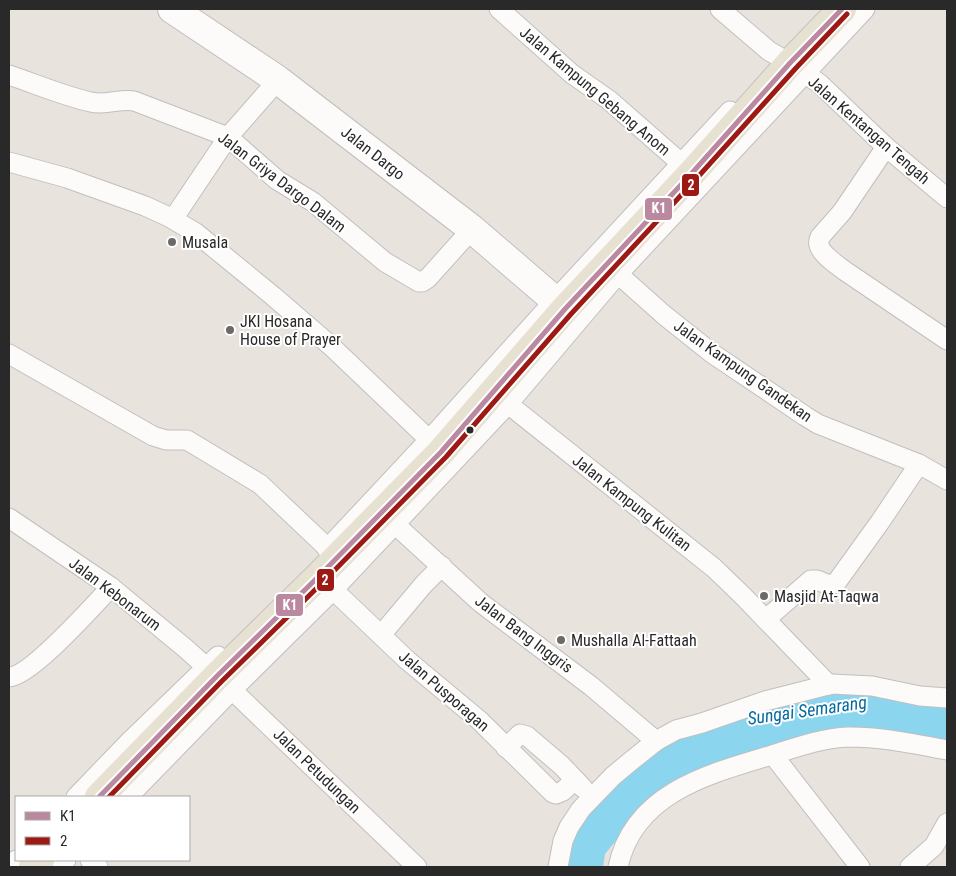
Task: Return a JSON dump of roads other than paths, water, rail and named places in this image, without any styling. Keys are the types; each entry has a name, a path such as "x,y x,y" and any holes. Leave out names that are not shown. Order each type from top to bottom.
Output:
{"main road":[{"path":"100,796 135,747 219,677 329,568 389,518 435,446 500,398 560,304 612,269 652,204 686,169 751,109 791,64 852,11"}],"street":[{"name":"Jalan Dargo","path":"172,9 278,80 472,229 560,304"},
{"name":"Jalan Kampung Gebang Anom","path":"498,9 572,74 609,100 686,169"},
{"name":"Jalan Kentangan Tengah","path":"720,9 769,51 820,84 886,147 947,198"},
{"path":"791,64 824,9"},
{"name":"Jalan Griya Dargo Dalam","path":"9,75 92,102 112,103 127,100 228,137 277,180 317,206 385,262 419,282 428,278 472,229"},
{"path":"173,219 228,137 278,80"},
{"path":"389,518 500,398 751,109"},
{"path":"886,147 842,212 820,237 818,241 819,246 845,271 947,340"},
{"path":"9,162 67,178 117,195 173,219 196,233 331,346 435,446"},
{"path":"329,568 560,304 652,204"},
{"name":"Jalan Kampung Gandekan","path":"612,269 664,315 713,354 805,416 818,424 919,464 947,480"},
{"name":"Jalan Pusporagan","path":"9,354 153,436 166,440 187,440 260,484 381,635 406,660 479,720 556,794 563,792 575,780"},
{"name":"Jalan Kampung Kulitan","path":"500,398 701,558 743,596 830,684"},
{"path":"766,619 811,580 817,580 829,585 836,583 919,464"},
{"name":"Jalan Kebonarum","path":"9,518 111,587 219,677"},
{"name":"Jalan Bang Inggris","path":"389,518 481,603 592,686 656,741"},
{"path":"381,635 424,584 442,566"},
{"path":"9,677 24,672 46,653 111,587"},
{"path":"129,796 219,677"},
{"name":"Jalan Petudungan","path":"219,677 409,865"},
{"path":"558,867 561,846 568,827 581,809 620,769 656,741 676,730 765,701 830,684 872,686 920,696 947,698"},
{"path":"506,748 520,734 526,736 561,765 592,798"},
{"path":"618,867 621,854 643,816 660,800 676,790 718,770 816,741 847,737 879,737 947,750"},
{"path":"77,796 135,747"},
{"path":"774,754 860,867"},
{"path":"910,867 934,846 947,823"}],"water":[{"name":"Sungai Semarang","path":"832,686 947,704 947,744 864,730 650,799 605,854 603,867 559,867 570,827 649,749"}],"place":[{"name":"Musala","path":"172,242"},
{"name":"JKI Hosana House of Prayer","path":"230,330"},
{"name":"Masjid At-Taqwa","path":"764,596"},
{"name":"Mushalla Al-Fattaah","path":"561,640"}]}
